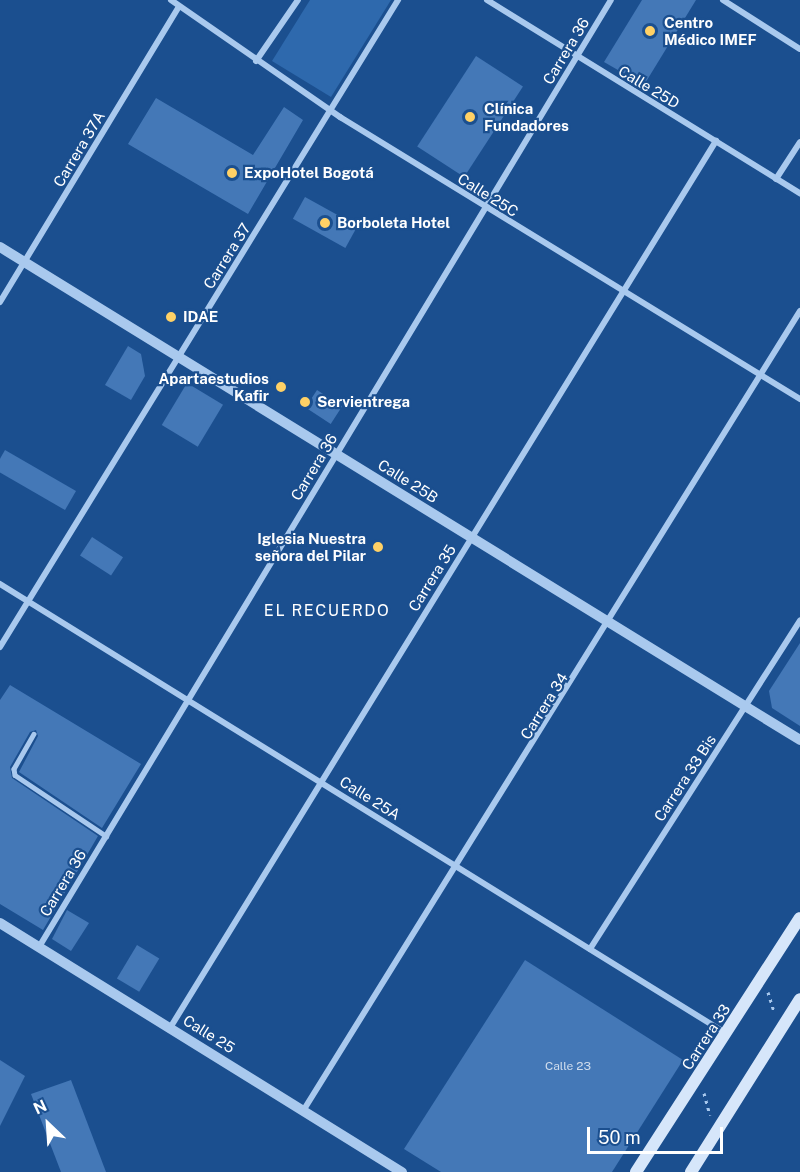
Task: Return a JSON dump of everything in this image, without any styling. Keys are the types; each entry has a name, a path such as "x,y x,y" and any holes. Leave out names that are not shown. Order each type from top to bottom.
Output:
{"main road":[{"name":"Carrera 33","path":"636,1172 800,918"},
{"path":"692,1172 800,999"}],"street":[{"name":"Calle 25C","path":"171,0 178,8 330,111 800,399"},
{"path":"256,61 298,0"},
{"name":"Carrera 37","path":"0,647 398,0"},
{"name":"Calle 25D","path":"487,0 800,194"},
{"name":"Carrera 36","path":"39,947 611,0"},
{"path":"723,0 800,49"},
{"name":"Carrera 37A","path":"0,302 178,8"},
{"name":"Carrera 35","path":"170,1028 470,537 716,141"},
{"path":"776,179 800,142"},
{"name":"Calle 25B","path":"0,247 800,740"},
{"name":"Carrera 34","path":"303,1111 610,623 800,311"},
{"name":"Calle 25A","path":"0,584 727,1034"},
{"name":"Carrera 33 Bis","path":"590,949 800,620"},
{"name":"Calle 25","path":"0,922 402,1172"}],"lane":[{"path":"34,734 14,769 15,775 106,836"}],"path":[{"path":"764,976 780,1031"},
{"path":"699,1075 715,1134"}],"shaded area":[{"path":"310,0 391,0 331,97 272,61"}],"building":[{"name":"Centro Médico IMEF","path":"642,0 696,0 644,85 604,62"},
{"name":"Clínica Fundadores","path":"476,56 523,86 464,177 417,147"},
{"path":"156,98 253,155 284,107 303,120 248,214 128,144"},
{"name":"Borboleta Hotel","path":"305,197 357,226 345,248 293,219"},
{"path":"128,346 141,354 145,376 131,400 105,385"},
{"path":"187,383 223,405 198,447 162,425"},
{"path":"317,390 342,406 331,424 306,408"},
{"path":"5,450 76,491 65,510 0,473 0,459"},
{"path":"92,537 123,557 111,576 80,555"},
{"path":"800,643 800,726 772,708 769,691"},
{"path":"10,685 141,764 102,828 19,772 38,736 36,730 30,732 10,767 12,778 98,836 43,930 0,904 0,700"},
{"path":"67,910 89,923 71,951 52,939"},
{"path":"137,945 159,958 139,992 117,978"},
{"path":"525,960 683,1060 612,1172 441,1172 404,1149"},
{"path":"0,1060 25,1076 0,1126"},
{"path":"71,1080 106,1172 61,1172 31,1094"}],"place":[{"name":"Centro Médico IMEF","path":"650,31"},
{"name":"Clínica Fundadores","path":"470,117"},
{"name":"ExpoHotel Bogotá","path":"232,173"},
{"name":"Borboleta Hotel","path":"325,223"},
{"name":"IDAE","path":"171,317"},
{"name":"Apartaestudios Kafir","path":"281,387"},
{"name":"Servientrega","path":"305,402"},
{"name":"Iglesia Nuestra señora del Pilar","path":"378,547"}],"district":[{"name":"EL RECUERDO","path":"327,611"}]}
